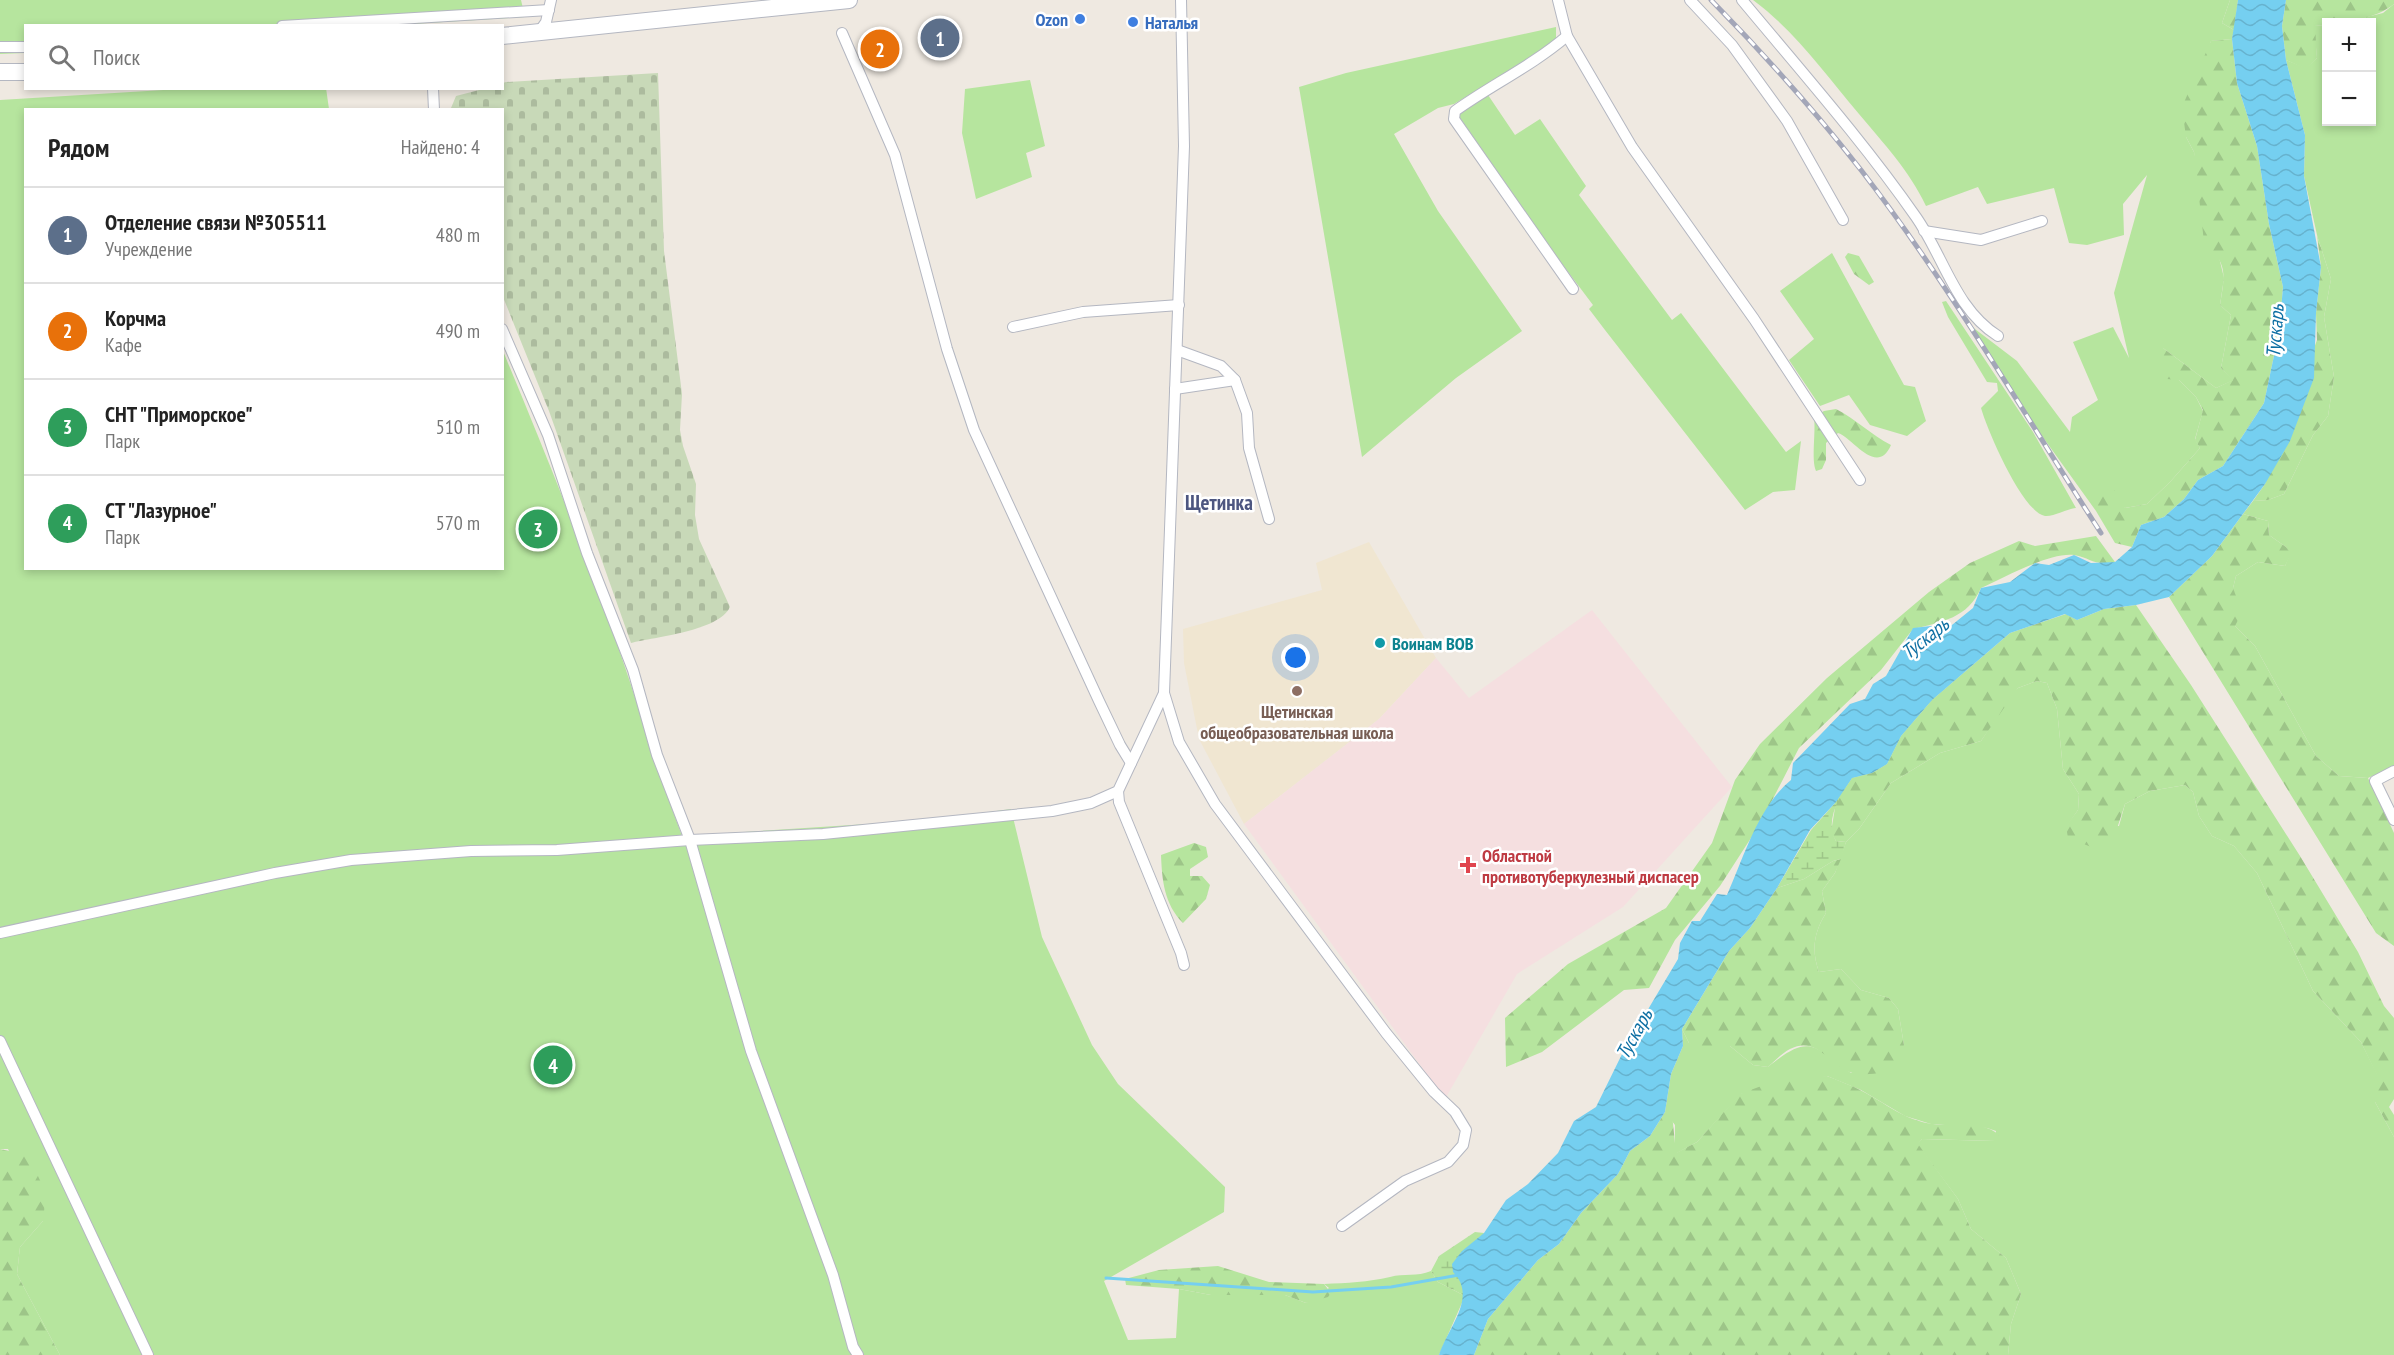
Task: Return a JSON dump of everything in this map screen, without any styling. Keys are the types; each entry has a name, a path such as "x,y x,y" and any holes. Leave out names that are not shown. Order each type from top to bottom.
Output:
{"main road":[{"path":"504,36 849,0"},
{"path":"0,72 24,72"}],"street":[{"path":"1181,0 1184,146 1164,693 1179,742 1215,804 1386,1033 1434,1092 1455,1112 1466,1131 1463,1145 1448,1162 1405,1181 1342,1226"},
{"path":"1558,0 1567,36 1632,147 1754,319 1860,480"},
{"path":"1690,0 1732,45 1787,121 1843,220"},
{"path":"1742,0 1832,108 1924,231 1945,272 1976,320 1998,336"},
{"path":"308,24 550,5 539,32"},
{"path":"842,33 895,155 947,349 974,430 1115,736 1131,763"},
{"path":"1567,36 1547,53 1470,100 1455,111 1454,118 1573,289"},
{"path":"0,47 24,47"},
{"path":"433,90 434,108"},
{"path":"1924,231 1981,240 2042,220"},
{"path":"1013,327 1083,312 1179,305"},
{"path":"504,334 548,435 587,553 633,670 657,755 690,840 751,1051 830,1265 858,1355"},
{"path":"1177,350 1221,366 1235,380 1247,413 1249,448 1269,519"},
{"path":"1175,389 1235,380"},
{"path":"1164,693 1118,791 1119,802 1184,965"},
{"path":"2394,771 2375,781 2394,820"},
{"path":"0,933 275,873 351,860 471,851 566,849 824,834 1052,811 1091,803 1118,791"},
{"path":"0,1041 148,1355"}],"shaded area":[{"name":"Щетинская общеобразовательная школа","path":"1369,542 1436,658 1379,719 1244,824 1199,739 1184,663 1183,629 1322,590 1316,563"},
{"name":"Областной противотуберкулезный диспасер","path":"1592,610 1732,787 1623,907 1517,974 1445,1099 1244,824 1379,719 1436,658 1469,698"}],"green space":[{"path":"0,0 521,0 525,17 411,24 24,24 24,53 0,54"},
{"path":"1753,0 2230,0 2222,23 2234,30 2232,39 2211,41 2186,137 2194,152 2224,278 2220,305 2231,315 2221,368 2234,380 2216,388 2163,348 2179,380 2196,397 2203,411 2195,439 2200,448 2147,504 2125,508 2096,490 2096,511 2027,415 1971,326 2017,361 2070,432 2072,417 2098,400 2073,342 2113,327 2129,358 2114,293 2147,175 2123,204 2124,235 2087,245 2069,243 2054,188 1987,204 1978,187 1926,206 1896,158 1822,69 1769,12"},
{"path":"2230,0 2238,0 2234,30 2222,23"},
{"path":"2286,0 2394,0 2394,4 2387,9 2370,16 2322,18 2322,25 2315,26 2317,58 2306,69 2286,60 2282,26"},
{"path":"2394,4 2394,766 2368,778 2339,776 2316,756 2255,646 2235,626 2233,588 2236,576 2258,562 2285,566 2290,554 2286,547 2269,535 2268,521 2243,514 2253,501 2268,500 2284,494 2313,435 2328,416 2334,377 2324,317 2331,279 2317,235 2304,176 2305,135 2286,60 2306,68 2317,58 2314,26 2322,25 2322,126 2376,126 2376,18 2362,18 2383,13"},
{"path":"1556,27 1556,38 1543,51 1454,104 1438,108 1394,134 1438,211 1522,331 1456,378 1362,457 1299,87 1346,73"},
{"path":"2232,39 2237,83 2257,146 2269,224 2283,287 2279,332 2264,403 2223,466 2198,480 2184,499 2164,517 2141,525 2132,547 2115,543 2096,511 2096,490 2113,488 2125,508 2147,504 2200,448 2195,440 2203,410 2196,397 2179,380 2167,379 2153,349 2163,348 2216,388 2233,380 2221,368 2231,315 2220,305 2223,270 2217,257 2204,242 2194,152 2186,137 2182,107 2211,41"},
{"path":"658,73 664,251 682,394 680,430 696,484 695,515 699,539 730,607 724,615 700,627 631,643 549,411 504,299 504,108 451,108 456,96 479,90 504,90 506,82"},
{"path":"1030,80 1045,146 1026,153 1032,177 976,199 962,133 965,89"},
{"path":"163,90 326,90 329,108 24,108 24,570 504,570 504,353 601,598 682,836 930,820 1011,809 1042,937 1092,1045 1118,1084 1225,1187 1224,1212 1104,1281 1128,1340 1176,1338 1179,1289 1211,1295 1285,1295 1306,1303 1329,1288 1324,1284 1366,1281 1431,1271 1438,1282 1465,1296 1439,1355 60,1355 17,1274 20,1247 43,1221 8,1149 0,1149 0,100"},
{"path":"1486,92 1515,135 1540,119 1586,186 1579,195 1672,320 1681,313 1786,452 1801,441 1795,490 1773,492 1745,510 1605,330 1589,309 1593,305 1535,228 1458,115"},
{"path":"2317,235 2331,279 2324,317 2334,377 2328,416 2313,435 2284,494 2268,500 2253,501 2265,484 2317,340 2316,313 2321,267"},
{"path":"1832,253 1904,385 1915,387 1926,421 1907,436 1870,425 1849,395 1820,406 1789,360 1814,339 1780,291"},
{"path":"1848,253 1859,256 1874,282 1869,285 1854,274 1845,257"},
{"path":"1946,301 2033,432 2076,508 2045,516 2036,511 2016,486 1990,433 1981,408 1998,391 1997,383 1987,382 1948,317 1942,302"},
{"path":"1836,409 1891,445 1885,454 1872,457 1838,433 1826,443 1826,460 1822,469 1816,471 1814,417 1824,411"},
{"path":"2243,514 2268,521 2269,535 2286,547 2291,554 2285,566 2258,562 2236,576 2233,588 2242,612 2235,626 2255,646 2316,756 2339,776 2368,778 2394,833 2394,946 2376,933 2169,597 2212,556"},
{"path":"2096,536 2115,562 2097,562 2074,555 2052,557 1981,588 1969,606 1953,617 1913,629 1881,670 1799,748 1760,824 1720,886 1675,940 1649,988 1624,990 1542,1052 1506,1067 1505,1018 1568,964 1666,908 1712,843 1735,780 1760,744 1827,678 1929,592 1970,563 2019,541 2035,546"},
{"path":"2136,605 2191,685 2300,856 2358,952 2384,1006 2394,1018 2394,1099 2389,1107 2394,1115 2394,1137 2375,1102 2374,1091 2381,1084 2361,1042 2313,991 2257,873 2234,846 2212,836 2199,816 2193,792 2185,785 2150,791 2125,804 2112,844 2094,848 2068,838 2066,826 2078,810 2079,794 2063,769 2057,709 2047,683 2037,681 2018,688 1981,741 1940,753 1891,783 1859,829 1846,842 1836,841 1831,832 1836,802 1852,778 1872,773 1887,764 1901,736 1932,700 2010,633 2066,614 2077,620 2104,609"},
{"path":"1986,653 1932,700 1901,736 1887,764 1872,773 1852,778 1838,800 1833,817 1833,833 1836,841 1846,842 1841,859 1833,861 1804,879 1777,888 1811,830 1835,803 1817,797"},
{"path":"2037,681 2047,683 2057,709 2063,769 2079,794 2078,810 2067,826 2119,826 2125,804 2150,791 2185,785 2193,792 2199,816 2212,836 2234,846 2257,873 2313,991 2361,1042 2382,1084 2375,1102 2394,1137 2394,1355 2008,1355 2011,1324 2021,1294 2006,1258 1971,1229 1958,1199 1917,1144 1922,1139 1994,1141 1996,1131 1987,1128 1931,1124 1905,1116 1861,1090 1827,1076 1741,1094 1697,1142 1675,1154 1675,1125 1665,1112 1671,1074 1683,1046 1682,1029 1689,1043 1730,1046 1753,1065 1768,1067 1793,1050 1810,1047 1827,1055 1851,1073 1904,1045 1898,1009 1889,998 1861,990 1841,969 1819,972 1815,956 1815,941 1826,913 1822,891 1835,873 1846,842 1859,829 1891,783 1940,753 1981,741 2011,695 2018,688"},
{"path":"1194,843 1206,847 1208,857 1190,869 1190,876 1202,876 1210,885 1206,899 1183,923 1168,900 1163,882 1161,855"},
{"path":"1841,859 1835,873 1822,891 1826,913 1815,941 1815,956 1819,972 1841,969 1861,990 1889,998 1898,1009 1904,1045 1898,1067 1876,1073 1853,1073 1837,1065 1816,1049 1800,1046 1790,1049 1768,1067 1753,1065 1730,1046 1701,1051 1689,1043 1682,1029 1729,951 1750,928 1777,888 1804,879 1833,861"},
{"path":"1827,1076 1858,1089 1914,1119 1941,1125 1979,1126 1988,1128 2000,1137 1995,1141 1922,1139 1918,1144 1958,1199 1971,1229 2006,1258 2021,1294 2011,1324 2008,1355 1474,1355 1488,1319 1538,1260 1559,1244 1581,1213 1618,1174 1630,1151 1650,1136 1665,1112 1672,1114 1676,1153 1697,1142 1740,1094 1785,1077"},
{"path":"0,1149 28,1155 46,1193 43,1221 20,1247 17,1274 60,1355 0,1355"},
{"path":"1475,1232 1484,1233 1465,1296 1438,1282 1431,1271 1439,1256"},
{"path":"1218,1266 1269,1282 1324,1284 1331,1293 1328,1297 1306,1303 1285,1295 1211,1295 1179,1289 1126,1285 1125,1279 1159,1270"}],"water":[{"name":"Тускарь","path":"2238,0 2286,0 2282,26 2286,60 2305,135 2304,176 2321,267 2316,313 2314,378 2290,441 2265,484 2212,556 2169,597 2136,605 2104,609 2077,620 2065,614 2010,633 1932,700 1901,736 1887,764 1872,773 1852,778 1836,802 1810,830 1777,888 1750,928 1729,951 1682,1029 1683,1046 1671,1074 1665,1112 1650,1136 1630,1151 1618,1174 1581,1213 1559,1244 1538,1260 1488,1319 1474,1355 1439,1355 1462,1302 1463,1292 1453,1272 1452,1264 1462,1251 1484,1233 1506,1200 1528,1184 1558,1153 1574,1121 1596,1107 1625,1048 1678,959 1680,943 1692,921 1700,921 1717,894 1727,895 1761,818 1779,791 1791,780 1793,763 1850,704 1865,699 1873,684 1886,676 1913,628 1931,626 1947,629 1973,608 1981,588 2010,582 2035,563 2049,565 2074,555 2091,563 2115,562 2132,547 2141,525 2164,517 2184,499 2198,480 2223,466 2264,403 2279,332 2283,287 2269,224 2257,146 2237,83 2232,39"}],"waterway":[{"path":"1106,1278 1313,1292 1391,1287 1459,1275"}],"railway":[{"path":"1711,0 1807,104 1893,213 1955,303 2101,533"}],"place":[{"name":"Ozon","path":"1080,19"},
{"name":"Наталья","path":"1133,22"},
{"name":"Отделение связи №305511","path":"940,38"},
{"name":"Корчма","path":"880,49"},
{"name":"СНТ \"Приморское\"","path":"538,529"},
{"name":"Воинам ВОВ","path":"1380,643"},
{"name":"Щетинская общеобразовательная школа","path":"1297,691"},
{"name":"Областной противотуберкулезный диспасер","path":"1468,865"},
{"name":"СТ \"Лазурное\"","path":"553,1065"}],"district":[{"name":"Щетинка","path":"1219,502"}]}
